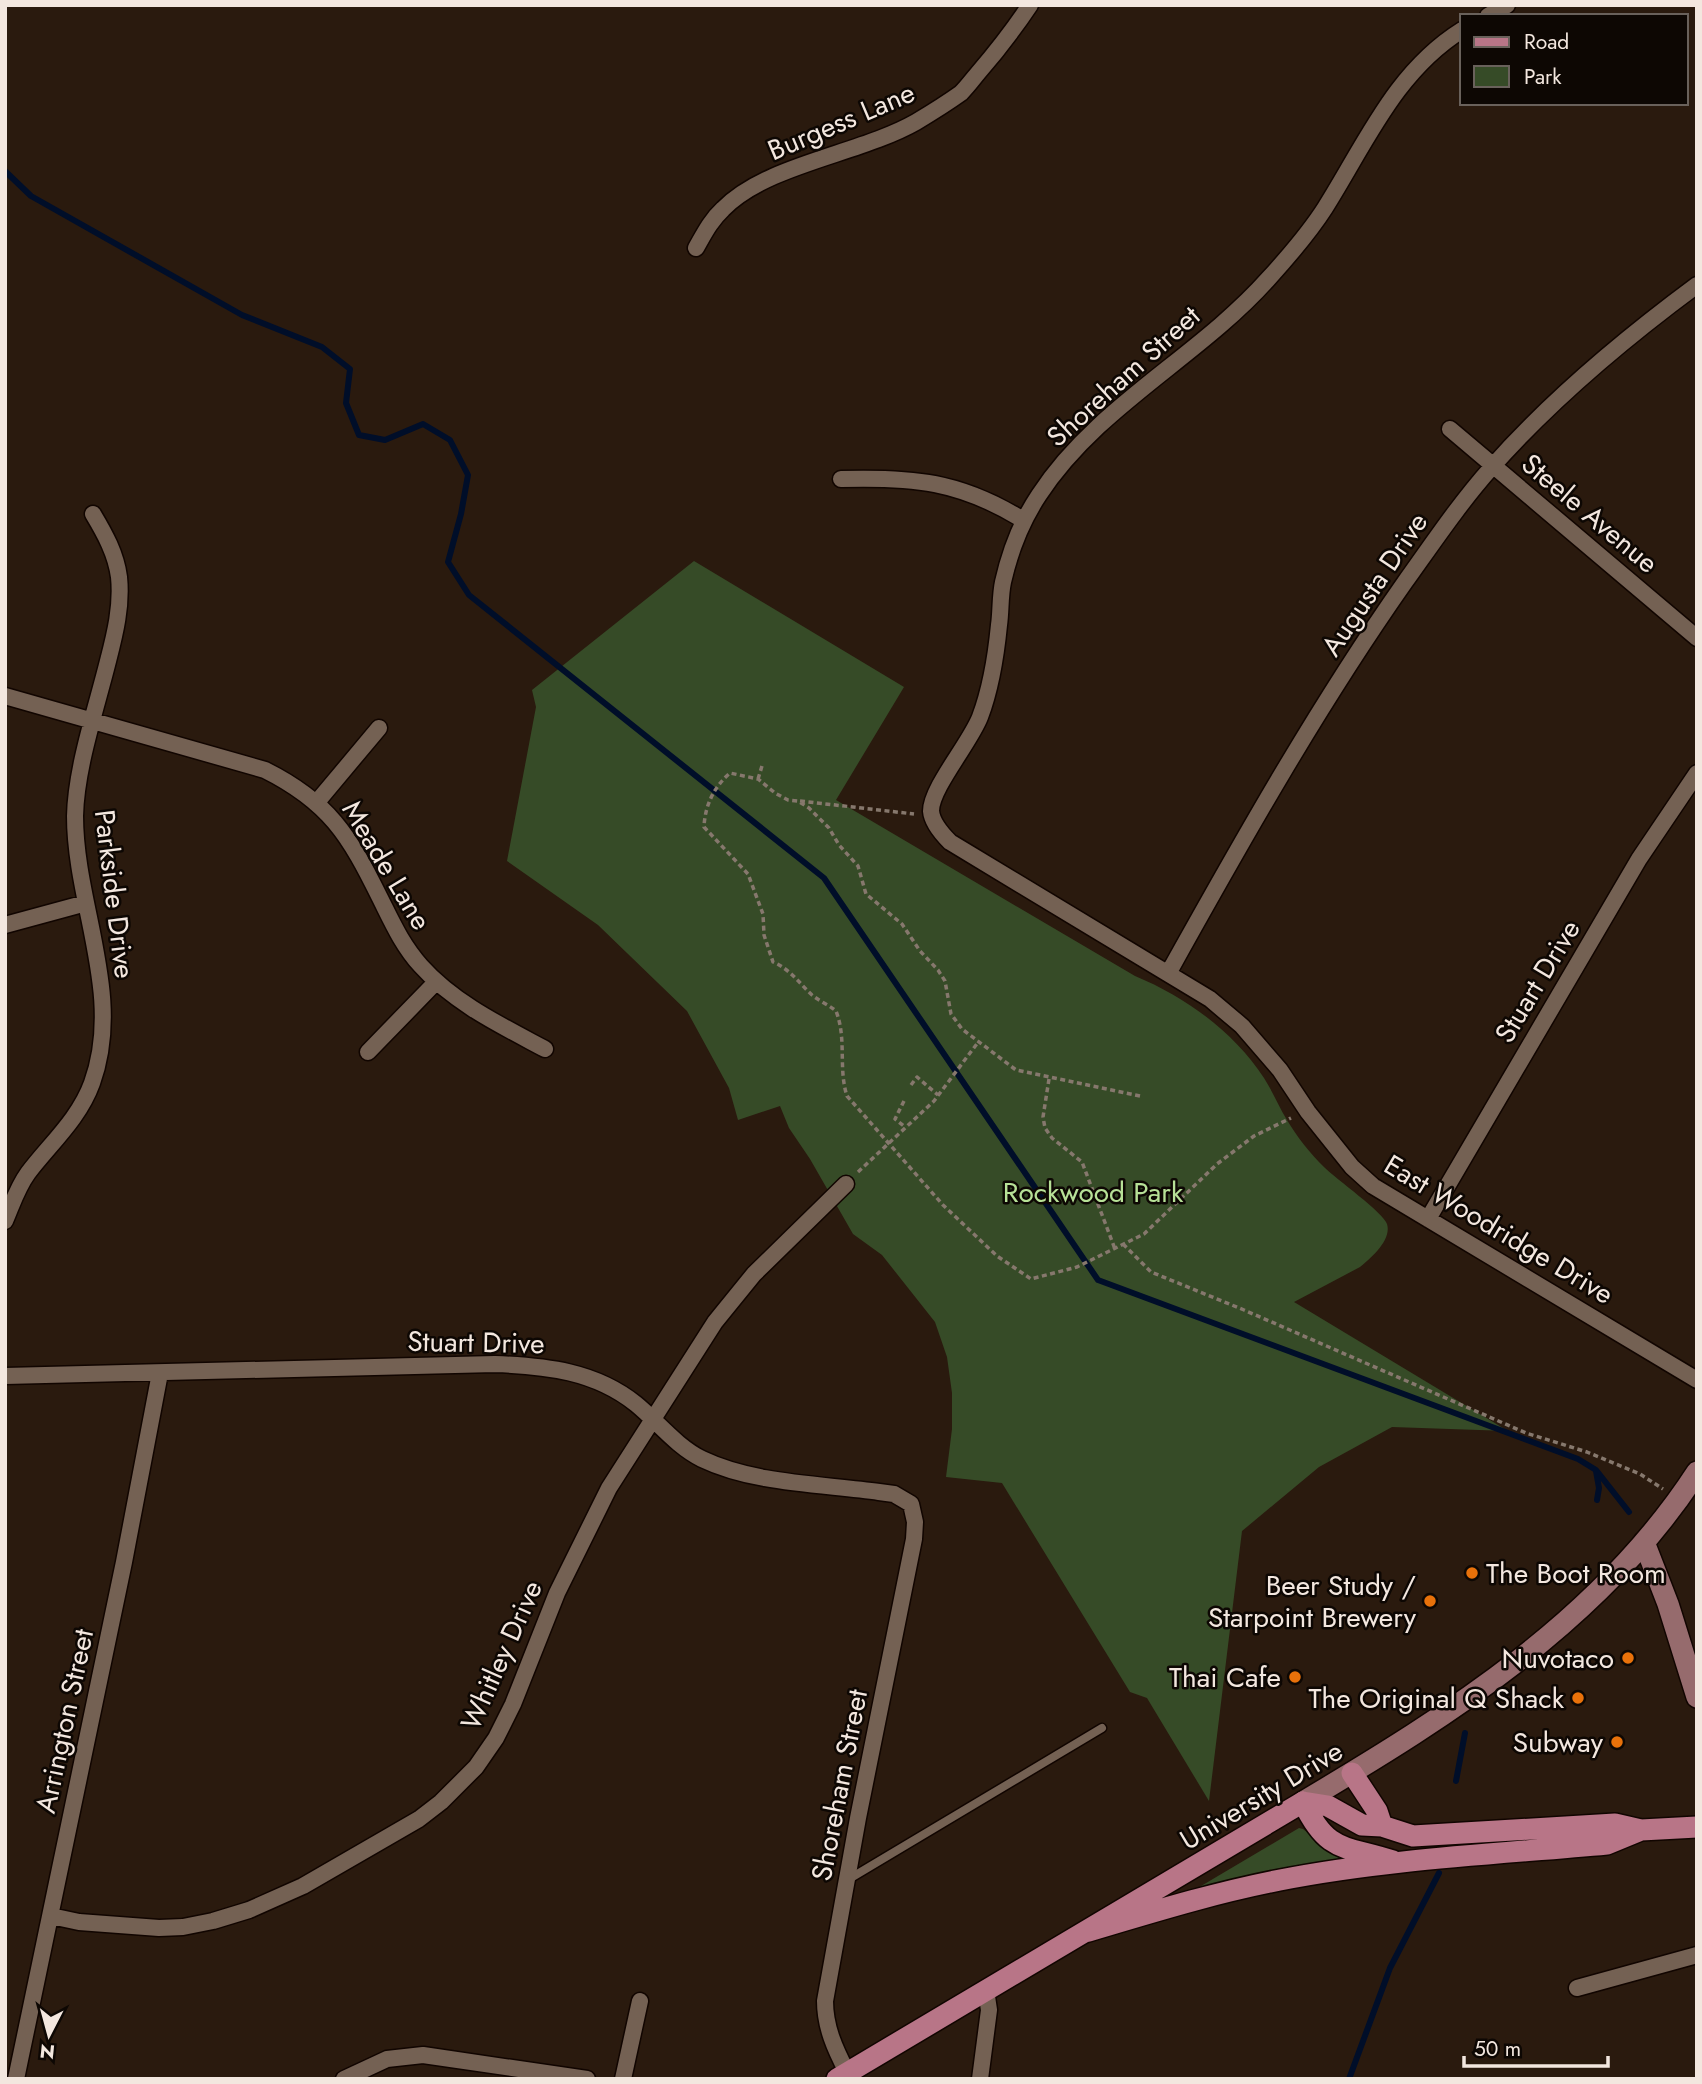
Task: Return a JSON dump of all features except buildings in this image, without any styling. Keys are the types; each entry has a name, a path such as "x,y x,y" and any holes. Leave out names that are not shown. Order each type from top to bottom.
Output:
{"main road":[{"path":"1352,1773 1377,1811 1382,1826"},
{"path":"1303,1802 1328,1806 1362,1825 1382,1826 1404,1835 1426,1836 1615,1824 1641,1830 1697,1827"},
{"path":"1303,1802 1320,1833 1331,1842 1402,1864"},
{"name":"University Drive","path":"842,2076 1303,1802"},
{"path":"1085,1932 1241,1888 1323,1873 1607,1844 1641,1830"}],"street":[{"name":"Burgess Lane","path":"696,248 712,221 725,206 740,195 794,168 892,134 962,92 1006,41 1030,5"},
{"path":"1491,14 1507,5"},
{"name":"Shoreham Street","path":"934,821 931,811 936,792 963,751 979,719 989,687 996,655 1003,585 1010,554 1023,520 1063,462 1097,429 1218,328 1268,280 1319,216 1361,144 1405,79 1436,49 1460,31"},
{"name":"Augusta Drive","path":"1169,972 1293,755 1366,640 1464,500 1493,466 1591,370 1658,313 1697,285"},
{"name":"Steele Avenue","path":"1450,429 1697,638"},
{"path":"841,479 891,478 937,483 984,499 1023,520"},
{"name":"Parkside Drive","path":"5,1221 26,1175 78,1112 92,1083 99,1054 101,998 96,947 77,854 75,816 77,791 120,600 119,575 112,548 93,514"},
{"name":"Meade Lane","path":"5,696 265,770 288,782 317,802 349,841 368,873 393,928 436,982 497,1023 545,1049"},
{"path":"317,802 379,728"},
{"name":"Stuart Drive","path":"1428,1219 1639,859 1697,773"},
{"name":"East Woodridge Drive","path":"934,821 950,842 1210,999 1242,1026 1280,1070 1308,1112 1352,1167 1373,1186 1697,1380"},
{"path":"5,925 86,903"},
{"path":"368,1052 436,982"},
{"name":"Whitley Drive","path":"51,1916 79,1922 159,1928 183,1927 249,1910 303,1886 419,1819 441,1802 476,1767 496,1738 513,1704 557,1593 609,1488 715,1322 754,1274 846,1185"},
{"name":"Stuart Drive","path":"5,1376 468,1364 533,1365 591,1378 624,1395 688,1450 725,1469 774,1479 894,1494 911,1504"},
{"name":"Arrington Street","path":"16,2079 124,1562 160,1373"},
{"name":"University Drive","path":"1303,1802 1447,1713 1519,1661 1572,1617 1644,1542 1697,1472"},
{"name":"Shoreham Street","path":"842,2076 825,2017 825,2001 914,1539 915,1522 911,1504"},
{"path":"1644,1542 1668,1604 1697,1697"},
{"path":"1577,1988 1697,1955"},
{"path":"980,2079 989,2010 986,1990"},
{"path":"623,2079 640,2001"},
{"path":"344,2079 387,2059 423,2055 587,2079"}],"lane":[{"path":"847,1881 1102,1728"}],"path":[{"path":"758,779 762,766"},
{"path":"934,821 906,812 788,800 758,779 730,772 722,779 708,803 704,827 748,874 763,914 764,935 773,961 782,965 803,983 811,994 836,1011 843,1036 842,1082 847,1096 943,1205 997,1255 1031,1279 1077,1267 1099,1257 1144,1234 1217,1164 1254,1136 1271,1126 1308,1112"},
{"path":"798,801 830,828 839,845 858,866 866,894 902,924 920,951 938,970 945,981 954,1020 1016,1070 1140,1096"},
{"path":"846,1185 938,1095 979,1041"},
{"path":"911,1085 917,1077 938,1095"},
{"path":"1049,1079 1043,1117 1045,1128 1052,1138 1082,1161 1115,1249"},
{"path":"904,1101 895,1119 905,1128"},
{"path":"1123,1244 1151,1272 1526,1433 1587,1452 1640,1474 1678,1499"}],"green space":[{"name":"Rockwood Park","path":"694,561 904,687 836,800 1135,976 1190,1005 1223,1031 1252,1061 1299,1139 1314,1156 1384,1219 1388,1230 1384,1242 1370,1259 1294,1302 1508,1431 1392,1427 1319,1467 1242,1531 1209,1801 1147,1698 1130,1692 1002,1483 946,1477 952,1429 952,1393 947,1357 935,1322 882,1255 853,1234 789,1128 780,1106 738,1120 729,1088 687,1011 598,925 507,861 536,707 532,690"},
{"path":"1299,1828 1344,1862 1196,1890 1196,1889"}],"waterway":[{"path":"5,171 31,196 242,315 322,347 350,369 346,403 359,435 385,440 423,424 450,440 468,475 448,562 469,595 824,878 1098,1280 1578,1459 1596,1470 1629,1512"},
{"path":"1596,1471 1599,1488 1597,1500"},
{"path":"1456,1781 1465,1733"},
{"path":"1349,2079 1390,1968 1439,1873"}],"place":[{"name":"The Boot Room","path":"1472,1573"},
{"name":"Beer Study / Starpoint Brewery","path":"1430,1601"},
{"name":"Nuvotaco","path":"1628,1658"},
{"name":"Thai Cafe","path":"1295,1677"},
{"name":"The Original Q Shack","path":"1578,1698"},
{"name":"Subway","path":"1617,1742"}]}
